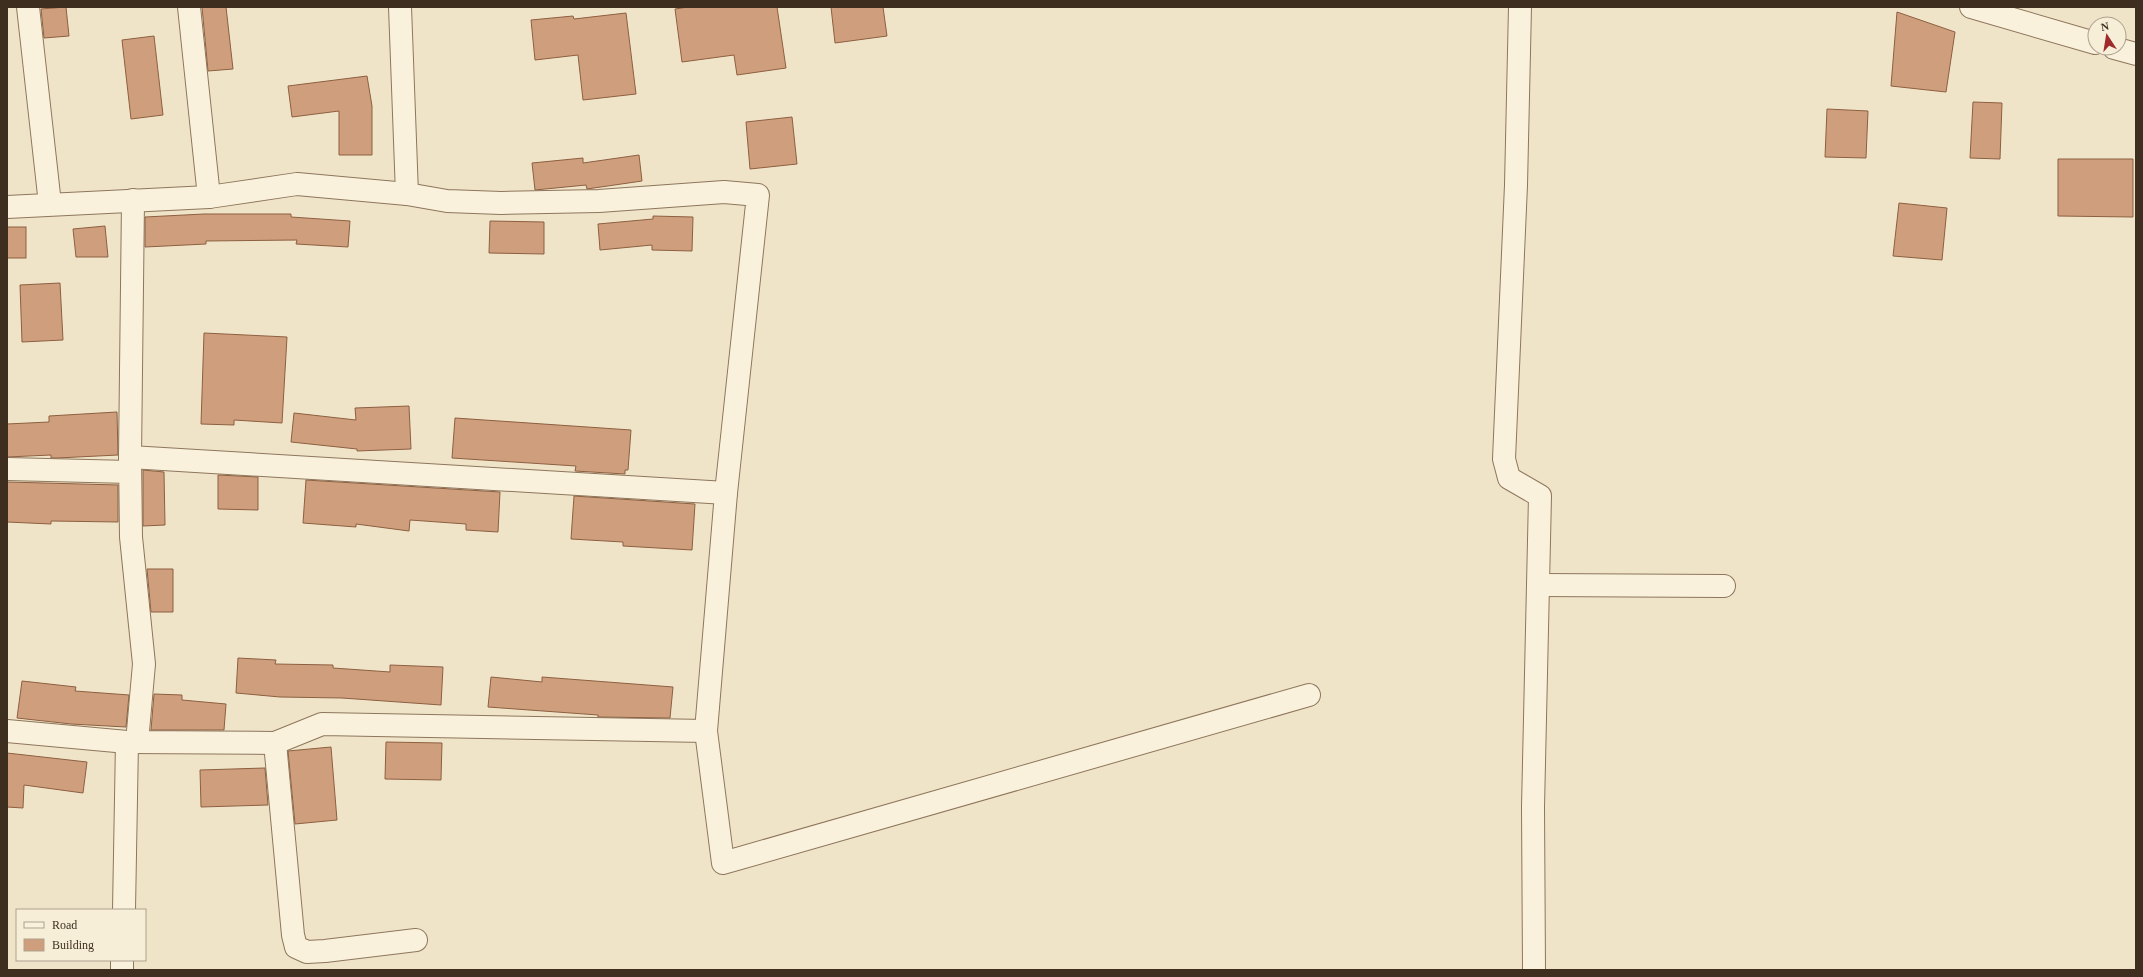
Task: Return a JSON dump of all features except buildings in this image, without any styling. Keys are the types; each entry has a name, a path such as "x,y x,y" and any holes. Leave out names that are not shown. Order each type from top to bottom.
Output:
{"street":[{"path":"28,7 50,204"},
{"path":"189,7 209,197"},
{"path":"405,7 406,194"},
{"path":"1520,7 1516,185 1504,459 1509,478 1540,496 1533,807 1534,970"},
{"path":"1971,7 2026,15 2087,40"},
{"path":"7,208 50,204 209,197 297,184 406,194 447,201 501,203 599,201 724,192 758,195 726,493 706,731 723,863 1309,695"},
{"path":"124,909 132,742 144,664 134,581 130,464 133,200"},
{"path":"7,469 130,464 726,493"},
{"path":"1539,585 1724,586"},
{"path":"7,731 132,742 275,743 322,724 706,731"},
{"path":"275,743 293,935 296,947 307,952 416,940"}]}
